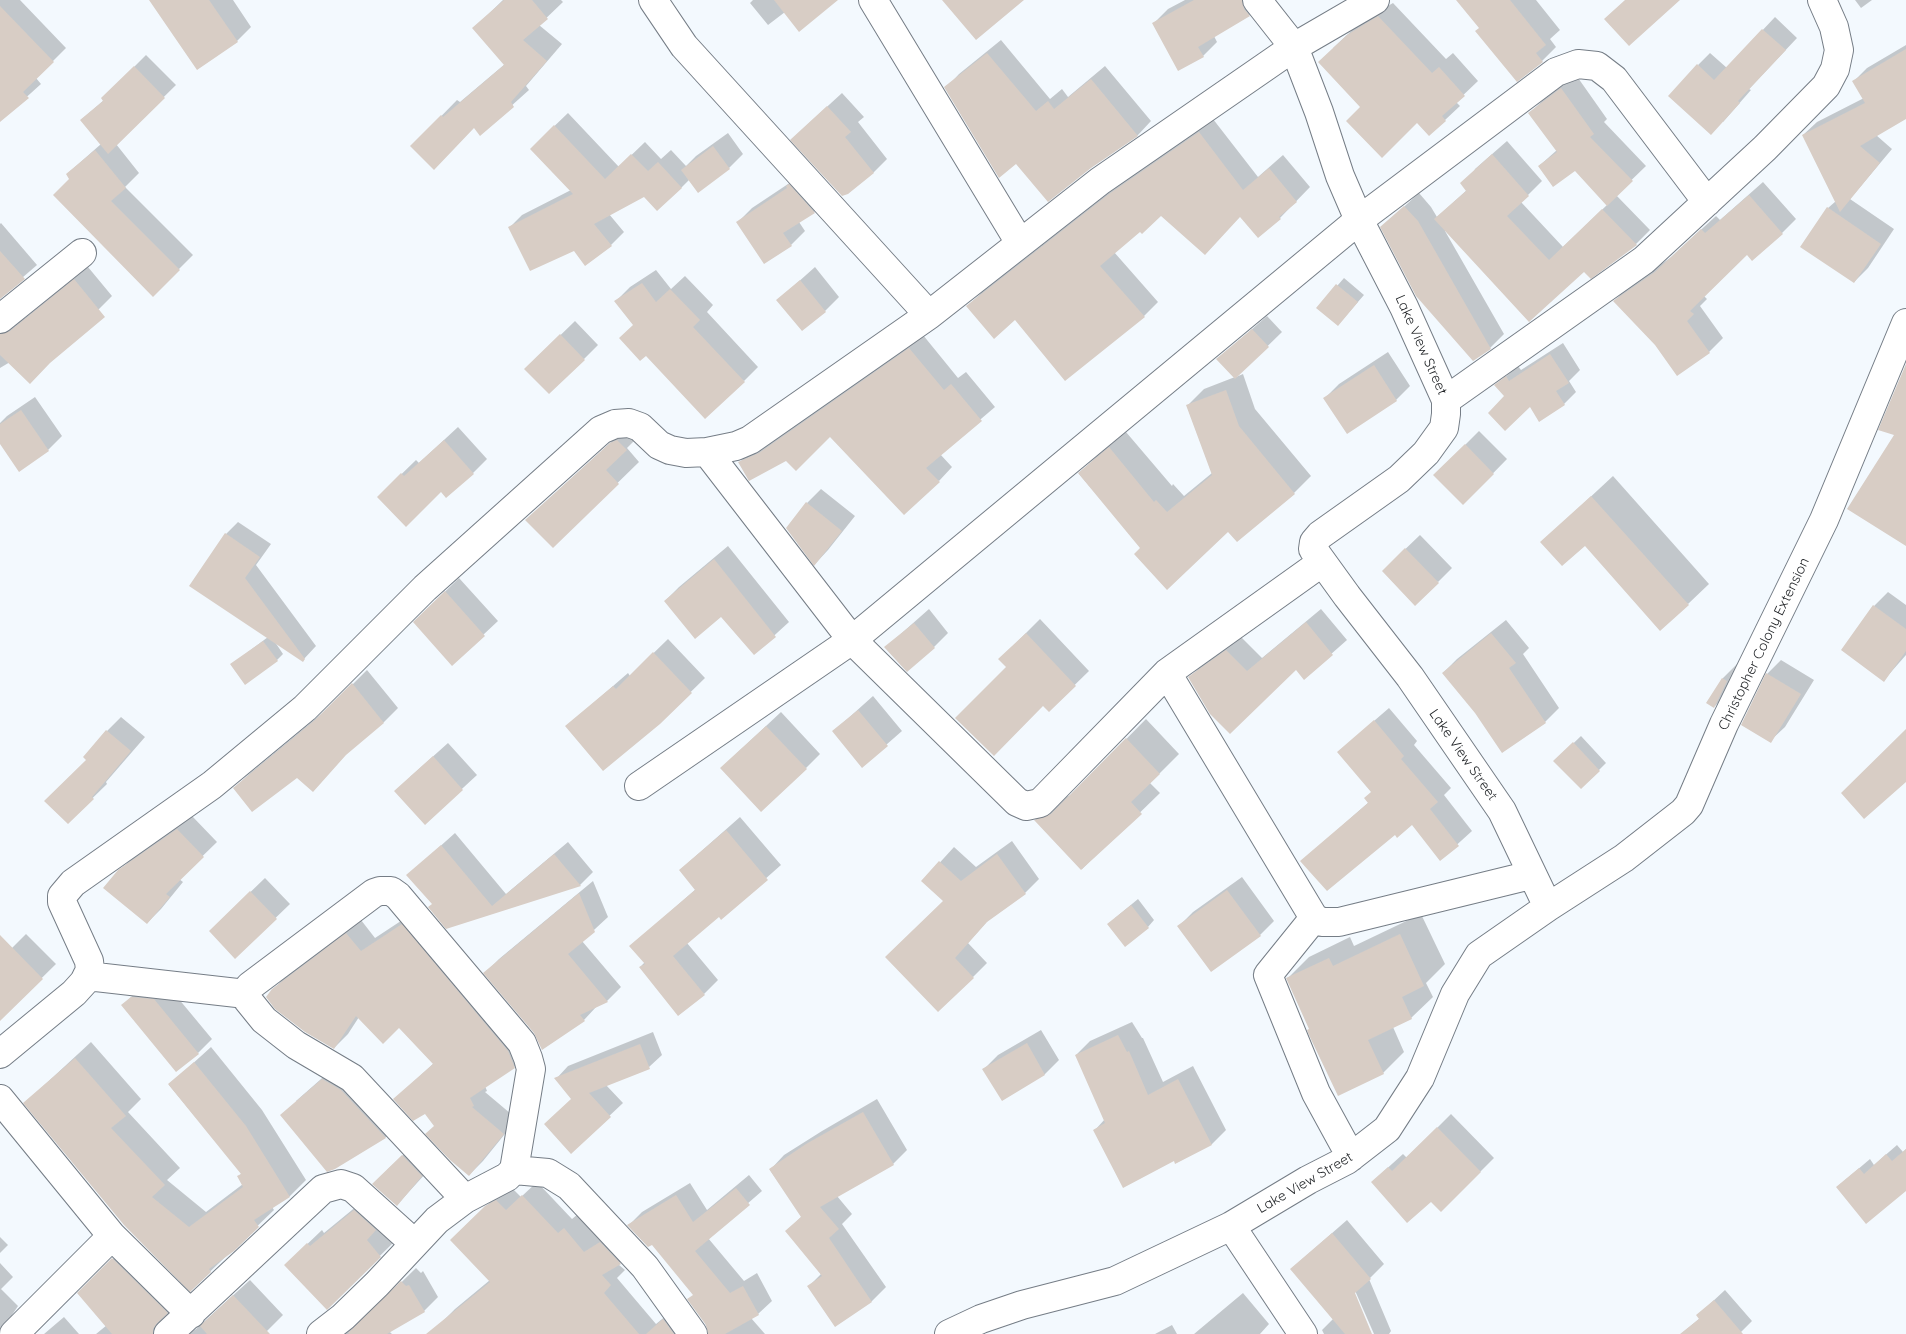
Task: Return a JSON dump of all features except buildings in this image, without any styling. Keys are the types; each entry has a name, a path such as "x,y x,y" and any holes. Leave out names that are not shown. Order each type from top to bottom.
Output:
{"street":[{"path":"653,0 684,46 929,315"},
{"path":"873,0 1020,244"},
{"name":"Lake View Street","path":"949,1334 982,1319 1022,1305 1115,1282 1231,1226 1308,1180 1347,1160 1387,1129 1420,1078 1455,994 1479,954 1548,907 1531,875 1502,811 1410,677 1321,563 1313,549 1314,542 1320,535 1399,479 1426,453 1444,428 1446,400 1404,307 1359,220 1340,176 1319,112 1294,47 1257,0"},
{"path":"0,1054 74,993 84,982 90,970 89,961 62,902 62,896 73,883 212,785 305,708 425,588 601,430 615,424 629,423 640,427 659,445 670,450 686,453 707,452 736,446 750,440 929,315 1100,181 1294,47 1375,0"},
{"path":"1446,400 1644,260 1765,148 1828,81 1835,69 1839,50 1834,27 1822,0"},
{"path":"638,786 852,640 1359,220 1556,72 1578,64 1597,66 1614,79 1706,202"},
{"path":"0,319 82,253"},
{"name":"Christopher Colony Extension","path":"1548,907 1624,858 1690,805 1724,724 1824,520 1906,323"},
{"path":"707,452 852,640 1017,802 1026,806 1040,802 1045,798 1167,673 1321,563"},
{"path":"1167,673 1314,918 1330,923 1339,922 1531,875"},
{"path":"321,1334 377,1284 437,1220 465,1199 507,1177 514,1170 531,1069 522,1043 395,893 380,890 250,986 246,994 247,999 264,1020 296,1045 352,1078 465,1199"},
{"path":"1314,918 1268,975 1316,1093 1351,1157"},
{"path":"87,976 246,994"},
{"path":"0,1099 112,1236 191,1314"},
{"path":"514,1170 548,1173 569,1186 645,1267 693,1334"},
{"path":"168,1334 324,1189 341,1184 352,1188 414,1243"},
{"path":"1231,1226 1304,1334"},
{"path":"14,1334 112,1236"}]}
